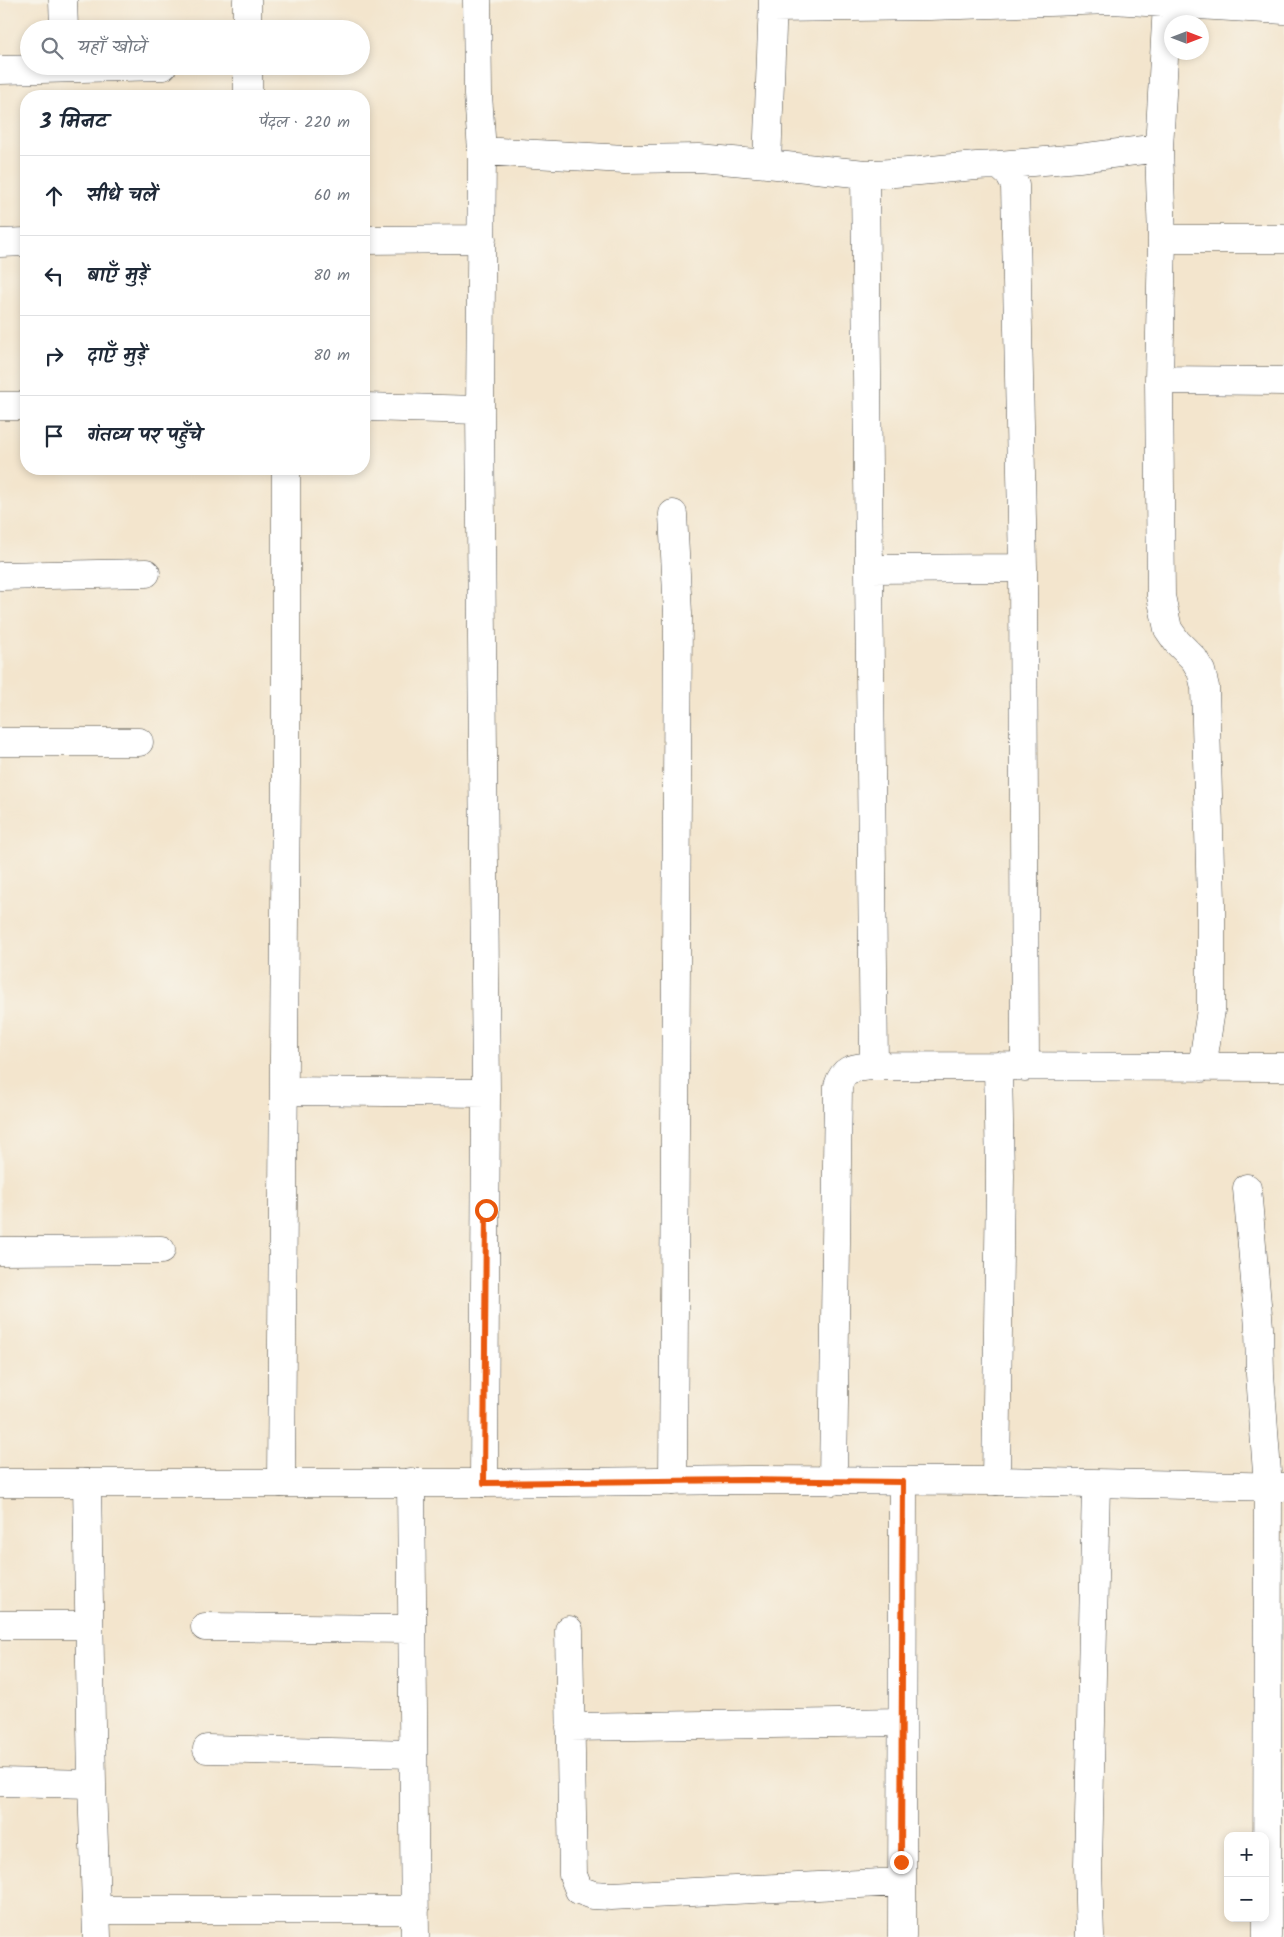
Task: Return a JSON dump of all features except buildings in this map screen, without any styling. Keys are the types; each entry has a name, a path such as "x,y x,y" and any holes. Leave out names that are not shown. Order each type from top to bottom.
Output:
{"street":[{"path":"63,0 64,20"},
{"path":"247,0 247,20"},
{"path":"477,0 478,95 482,152 480,410 486,1093 484,1483"},
{"path":"767,164 773,4 1112,0 1284,10"},
{"path":"1167,4 1159,148 1162,239 1159,380 1161,596 1168,629 1177,642 1194,659 1205,687 1211,902 1211,1010 1202,1068"},
{"path":"0,70 20,69"},
{"path":"248,75 248,90"},
{"path":"482,152 625,158 699,158 865,174 900,174 1079,158 1159,148"},
{"path":"999,165 1009,174 1015,185 1023,568 1025,1067"},
{"path":"865,174 874,1066"},
{"path":"370,240 482,239"},
{"path":"1162,239 1284,239"},
{"path":"0,242 20,242"},
{"path":"1159,380 1284,381"},
{"path":"0,406 20,406"},
{"path":"370,408 480,410"},
{"path":"281,1482 286,475"},
{"path":"673,514 678,614 673,1481"},
{"path":"869,569 1023,568"},
{"path":"0,576 146,573"},
{"path":"0,742 139,742"},
{"path":"833,1481 838,1086 841,1076 851,1068 874,1066 1284,1067"},
{"path":"996,1481 1000,1176 998,1066"},
{"path":"284,1090 486,1093"},
{"path":"1247,1188 1259,1327 1260,1374 1276,1487 1267,1937"},
{"path":"0,1252 161,1250"},
{"path":"0,1483 996,1481 1276,1487"},
{"path":"410,1482 415,1937"},
{"path":"902,1937 903,1482"},
{"path":"87,1484 92,1784 97,1937"},
{"path":"1090,1937 1088,1866 1096,1484"},
{"path":"0,1625 89,1625"},
{"path":"205,1627 412,1629"},
{"path":"569,1630 573,1876 579,1890 594,1895 610,1896 901,1882"},
{"path":"570,1727 902,1722"},
{"path":"207,1749 413,1754"},
{"path":"0,1782 92,1784"},
{"path":"97,1910 415,1910"}],"route":[{"path":"486,1210 484,1483 746,1480 903,1482 901,1862"}]}
